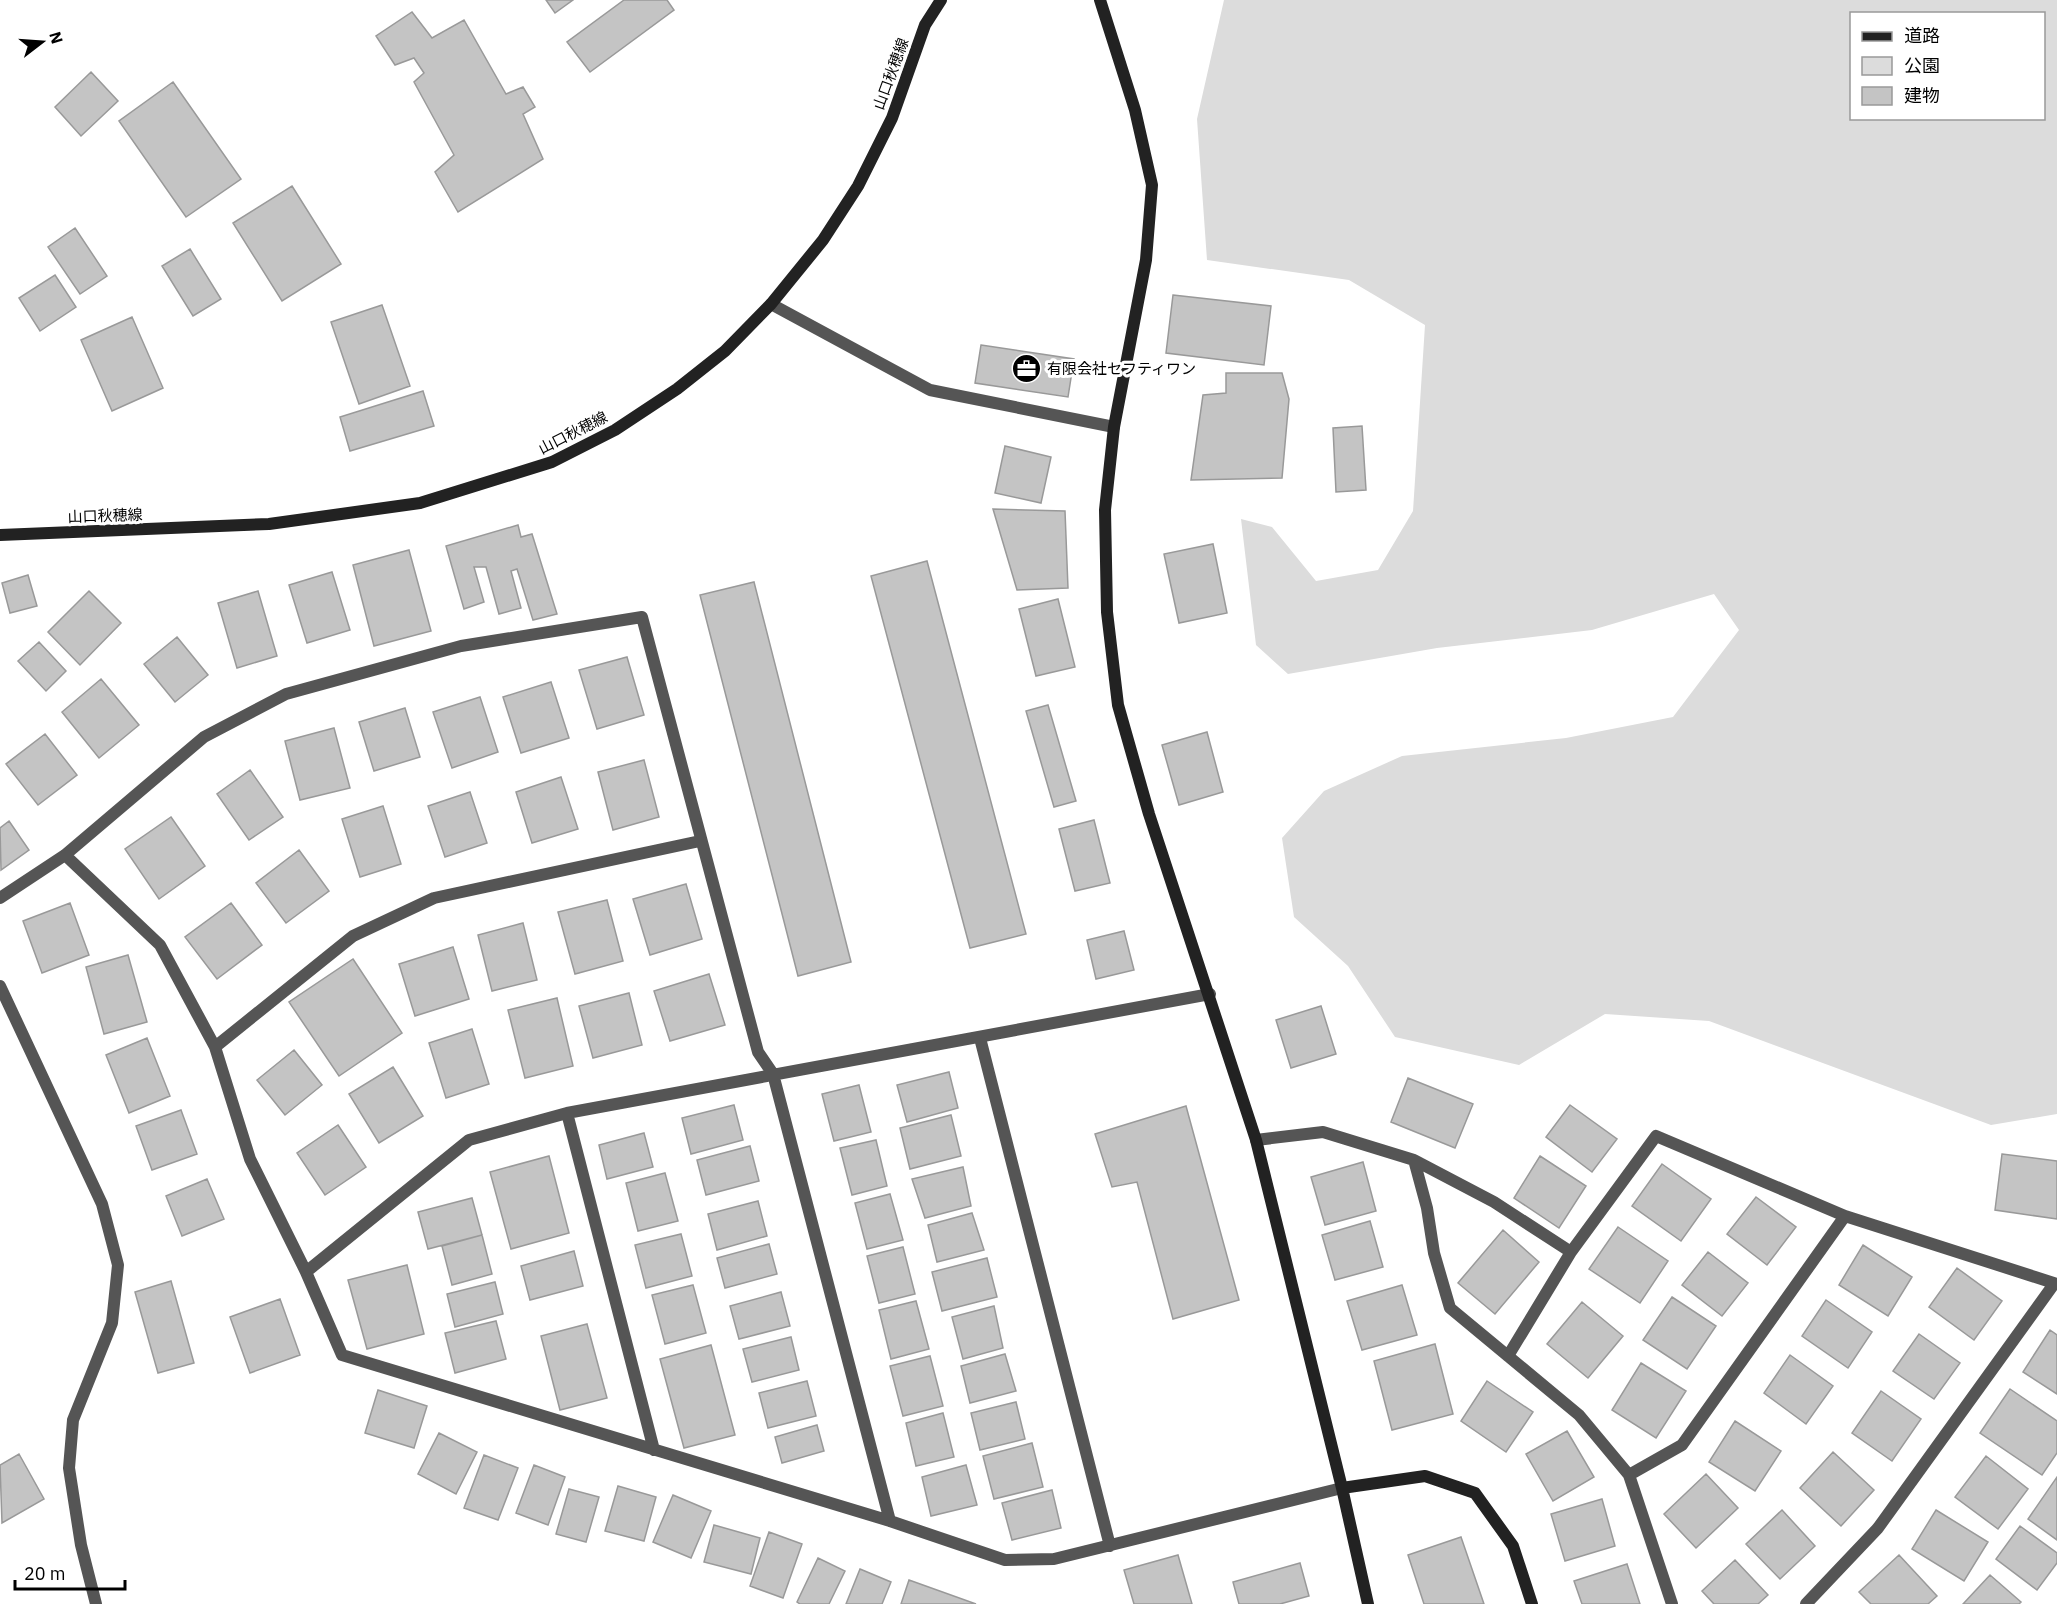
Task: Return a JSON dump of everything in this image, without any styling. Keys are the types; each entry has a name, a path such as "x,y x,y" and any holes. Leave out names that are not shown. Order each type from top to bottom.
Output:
{"street":[{"name":"山口秋穂線","path":"0,535 269,524 420,503 489,484 552,462 615,430 677,389 709,364 771,304 823,240 858,186 892,118 925,25 941,0"},
{"path":"1100,0 1135,110 1152,184 1146,260 1114,426 1105,510 1107,612 1118,705 1149,814 1210,994 1256,1140 1342,1488 1368,1604"},
{"path":"771,304 930,390 1114,426"},
{"path":"0,898 65,855 204,736 286,694 461,645 642,617 758,1052 773,1074 890,1521"},
{"path":"215,1047 352,936 434,898 700,841"},
{"path":"65,855 160,945 215,1047 250,1159 306,1272 342,1355 890,1521 1005,1560 1054,1559 1342,1488 1425,1476 1475,1493 1513,1546 1532,1604"},
{"path":"0,986 102,1204 118,1265 112,1323 73,1420 69,1468 81,1545 96,1604"},
{"path":"306,1272 469,1140 567,1113 1210,994"},
{"path":"980,1038 1110,1546"},
{"path":"567,1113 654,1450"},
{"path":"1256,1140 1323,1132 1414,1160 1494,1202 1570,1252"},
{"path":"1508,1356 1570,1252 1656,1136 1845,1216 2055,1284 1878,1528 1806,1604"},
{"path":"1414,1160 1427,1208 1434,1253 1450,1308 1579,1415 1629,1475 1672,1604"},
{"path":"1629,1475 1682,1444 1845,1216"}],"green space":[{"path":"1224,0 2057,0 2057,1114 1991,1125 1709,1021 1605,1014 1519,1065 1395,1037 1348,966 1294,917 1282,838 1324,791 1402,756 1566,738 1673,717 1739,630 1714,594 1592,630 1437,648 1288,674 1256,645 1241,519 1272,527 1316,581 1378,570 1413,511 1425,325 1349,280 1207,260 1197,119"}],"building":[{"path":"546,0 573,0 555,13"},
{"path":"624,0 667,0 674,10 590,72 567,42"},
{"path":"412,12 432,38 464,20 506,94 523,87 535,107 523,114 543,159 458,212 435,172 454,155 414,82 424,73 414,58 395,65 376,36"},
{"path":"91,72 118,101 81,136 55,107"},
{"path":"173,82 241,179 186,217 119,121"},
{"path":"292,186 341,264 282,301 233,223"},
{"path":"75,228 107,276 80,294 48,247"},
{"path":"190,249 221,299 193,316 162,266"},
{"path":"55,275 76,307 40,331 19,298"},
{"path":"1173,295 1271,306 1264,365 1166,353"},
{"path":"382,305 410,386 359,404 331,322"},
{"path":"132,317 163,388 112,411 81,340"},
{"path":"981,345 1074,359 1068,397 975,383"},
{"path":"1226,373 1282,373 1289,399 1282,478 1191,480 1203,395 1226,393"},
{"path":"423,391 434,426 350,451 340,417"},
{"path":"1362,426 1366,490 1336,492 1333,428"},
{"path":"1005,446 1051,457 1041,503 995,493"},
{"path":"993,509 1065,511 1068,588 1017,590"},
{"path":"518,525 521,537 532,534 557,614 533,620 517,569 511,571 521,608 499,614 486,567 474,567 484,602 464,609 446,546"},
{"path":"1213,544 1227,613 1179,623 1164,554"},
{"path":"409,550 431,631 374,646 353,565"},
{"path":"927,561 1026,934 970,948 871,576"},
{"path":"332,572 350,630 307,643 289,585"},
{"path":"28,575 37,606 10,613 2,583"},
{"path":"754,582 851,962 798,976 700,595"},
{"path":"89,591 121,623 80,665 48,632"},
{"path":"258,591 277,656 237,668 218,603"},
{"path":"1058,599 1075,667 1036,676 1019,609"},
{"path":"177,637 208,675 175,702 144,664"},
{"path":"39,642 66,671 46,691 18,661"},
{"path":"627,657 644,715 597,729 579,670"},
{"path":"101,679 139,725 99,758 62,712"},
{"path":"551,682 569,738 521,753 503,697"},
{"path":"480,697 498,752 452,768 433,712"},
{"path":"1048,705 1076,801 1054,807 1026,711"},
{"path":"405,708 420,757 374,771 359,722"},
{"path":"334,728 350,788 300,800 285,741"},
{"path":"1207,732 1223,792 1179,805 1162,745"},
{"path":"45,734 77,775 38,805 6,764"},
{"path":"644,760 659,817 613,830 598,772"},
{"path":"250,770 283,817 249,840 217,794"},
{"path":"561,777 578,829 532,843 516,792"},
{"path":"470,792 487,843 445,857 428,806"},
{"path":"383,806 401,864 360,877 342,819"},
{"path":"171,817 205,866 159,899 125,849"},
{"path":"1094,820 1110,883 1075,891 1059,829"},
{"path":"9,821 29,850 1,870 0,828"},
{"path":"299,850 329,891 286,923 256,883"},
{"path":"686,884 702,939 650,955 633,899"},
{"path":"607,900 623,961 575,974 558,912"},
{"path":"70,903 89,955 42,973 23,921"},
{"path":"231,903 262,945 217,979 185,937"},
{"path":"523,923 537,980 492,991 478,935"},
{"path":"1124,931 1134,970 1096,979 1087,940"},
{"path":"453,947 469,999 415,1016 399,964"},
{"path":"128,955 147,1022 104,1034 86,967"},
{"path":"353,959 402,1033 339,1076 289,1002"},
{"path":"709,974 725,1025 670,1041 654,991"},
{"path":"629,993 642,1045 593,1058 579,1006"},
{"path":"557,998 573,1066 525,1078 508,1010"},
{"path":"1321,1006 1336,1054 1291,1068 1276,1020"},
{"path":"472,1029 489,1084 446,1098 429,1043"},
{"path":"147,1038 170,1096 129,1113 106,1055"},
{"path":"294,1050 322,1085 285,1115 257,1080"},
{"path":"393,1067 423,1116 379,1143 349,1094"},
{"path":"949,1072 958,1108 907,1122 897,1085"},
{"path":"1408,1078 1473,1104 1455,1148 1391,1122"},
{"path":"859,1085 871,1132 834,1141 822,1094"},
{"path":"734,1105 743,1140 691,1154 682,1118"},
{"path":"1570,1105 1617,1139 1592,1172 1546,1137"},
{"path":"1186,1106 1239,1300 1173,1319 1137,1182 1112,1187 1095,1134"},
{"path":"181,1110 197,1154 152,1170 136,1126"},
{"path":"951,1115 961,1156 910,1169 900,1128"},
{"path":"338,1125 366,1167 325,1195 297,1153"},
{"path":"644,1133 653,1167 607,1179 599,1145"},
{"path":"876,1140 887,1186 852,1195 840,1148"},
{"path":"750,1146 759,1181 706,1195 697,1160"},
{"path":"2002,1154 2057,1161 2057,1219 1995,1210"},
{"path":"549,1156 569,1233 511,1249 490,1172"},
{"path":"1540,1156 1586,1186 1559,1228 1514,1198"},
{"path":"1363,1162 1376,1211 1325,1225 1311,1177"},
{"path":"1662,1164 1711,1199 1681,1241 1632,1206"},
{"path":"963,1167 971,1206 925,1218 912,1179"},
{"path":"665,1173 678,1221 638,1231 626,1183"},
{"path":"207,1179 224,1219 182,1236 166,1196"},
{"path":"890,1194 903,1240 867,1249 855,1203"},
{"path":"1756,1197 1796,1227 1767,1265 1727,1234"},
{"path":"472,1198 482,1235 428,1249 418,1212"},
{"path":"758,1201 767,1236 717,1250 708,1214"},
{"path":"972,1213 984,1250 937,1262 928,1225"},
{"path":"1370,1221 1383,1267 1335,1280 1322,1235"},
{"path":"1618,1227 1668,1261 1640,1303 1589,1269"},
{"path":"1503,1230 1539,1262 1495,1314 1458,1283"},
{"path":"681,1234 692,1276 646,1288 635,1245"},
{"path":"482,1235 492,1274 452,1285 442,1246"},
{"path":"769,1244 777,1274 725,1288 717,1258"},
{"path":"1863,1245 1912,1277 1888,1316 1839,1285"},
{"path":"903,1247 915,1294 879,1303 867,1256"},
{"path":"574,1251 583,1286 530,1300 521,1266"},
{"path":"1708,1252 1748,1283 1722,1316 1682,1285"},
{"path":"987,1258 997,1297 942,1311 932,1272"},
{"path":"407,1265 424,1334 367,1349 348,1280"},
{"path":"1957,1268 2002,1301 1974,1340 1929,1307"},
{"path":"171,1281 194,1363 158,1373 135,1292"},
{"path":"495,1282 503,1314 455,1327 447,1294"},
{"path":"693,1285 706,1333 665,1344 652,1295"},
{"path":"1402,1285 1417,1335 1362,1350 1347,1301"},
{"path":"781,1292 790,1326 739,1339 730,1306"},
{"path":"1672,1297 1716,1326 1687,1369 1643,1340"},
{"path":"280,1299 300,1355 250,1373 230,1317"},
{"path":"1826,1300 1872,1332 1848,1368 1802,1336"},
{"path":"916,1301 929,1349 891,1359 879,1310"},
{"path":"1582,1302 1623,1336 1588,1378 1547,1344"},
{"path":"994,1306 1003,1348 963,1359 952,1317"},
{"path":"496,1321 506,1359 455,1373 445,1333"},
{"path":"587,1324 607,1398 560,1410 541,1336"},
{"path":"2050,1330 2057,1335 2057,1394 2023,1372"},
{"path":"1919,1334 1960,1363 1934,1399 1893,1371"},
{"path":"791,1337 799,1370 752,1382 743,1349"},
{"path":"1435,1344 1453,1414 1392,1430 1374,1361"},
{"path":"711,1345 735,1435 684,1448 660,1359"},
{"path":"1005,1354 1016,1391 970,1403 961,1366"},
{"path":"1790,1355 1833,1386 1806,1424 1764,1393"},
{"path":"930,1356 943,1406 903,1416 890,1366"},
{"path":"1641,1363 1686,1391 1656,1438 1612,1410"},
{"path":"807,1381 816,1416 768,1428 759,1393"},
{"path":"1487,1381 1533,1412 1506,1452 1461,1421"},
{"path":"2010,1389 2057,1421 2057,1453 2042,1475 1980,1433"},
{"path":"378,1390 427,1406 414,1448 365,1433"},
{"path":"1881,1391 1921,1419 1892,1461 1852,1433"},
{"path":"1016,1402 1025,1439 980,1450 971,1413"},
{"path":"943,1413 954,1457 916,1466 906,1423"},
{"path":"1735,1421 1781,1451 1755,1491 1709,1462"},
{"path":"817,1425 824,1451 782,1463 775,1437"},
{"path":"1567,1431 1594,1477 1553,1501 1526,1454"},
{"path":"439,1433 477,1452 456,1494 418,1474"},
{"path":"1032,1443 1043,1487 994,1499 983,1456"},
{"path":"1833,1452 1874,1490 1841,1526 1800,1488"},
{"path":"19,1454 44,1499 2,1523 0,1465"},
{"path":"484,1455 518,1468 498,1520 464,1508"},
{"path":"1986,1456 2028,1489 1998,1529 1955,1497"},
{"path":"534,1465 565,1477 548,1525 516,1513"},
{"path":"966,1465 977,1505 931,1516 922,1477"},
{"path":"1706,1474 1738,1508 1696,1548 1664,1514"},
{"path":"2057,1477 2057,1540 2028,1519"},
{"path":"618,1486 656,1497 644,1541 605,1531"},
{"path":"569,1489 599,1497 586,1542 556,1534"},
{"path":"1052,1490 1061,1528 1012,1540 1002,1503"},
{"path":"673,1495 711,1511 691,1558 653,1542"},
{"path":"1602,1499 1615,1546 1565,1561 1551,1514"},
{"path":"1782,1510 1815,1546 1780,1579 1746,1544"},
{"path":"1936,1510 1988,1542 1964,1581 1912,1549"},
{"path":"714,1525 760,1538 751,1574 704,1562"},
{"path":"2020,1526 2057,1553 2057,1563 2037,1590 1996,1559"},
{"path":"769,1532 802,1544 783,1598 750,1586"},
{"path":"1461,1537 1484,1604 1424,1604 1408,1555"},
{"path":"1178,1555 1192,1604 1134,1604 1124,1570"},
{"path":"1899,1555 1937,1596 1928,1604 1871,1604 1859,1592"},
{"path":"818,1558 845,1571 829,1604 800,1604 797,1602"},
{"path":"1735,1560 1768,1595 1758,1604 1714,1604 1702,1591"},
{"path":"1300,1563 1309,1596 1280,1604 1239,1604 1233,1582"},
{"path":"1627,1564 1640,1604 1582,1604 1574,1581"},
{"path":"860,1569 891,1582 882,1604 846,1604"},
{"path":"1990,1575 2021,1602 2019,1604 1963,1604"},
{"path":"909,1580 976,1604 901,1604"}],"place":[{"name":"有限会社セフティワン","path":"1026,369"}]}
